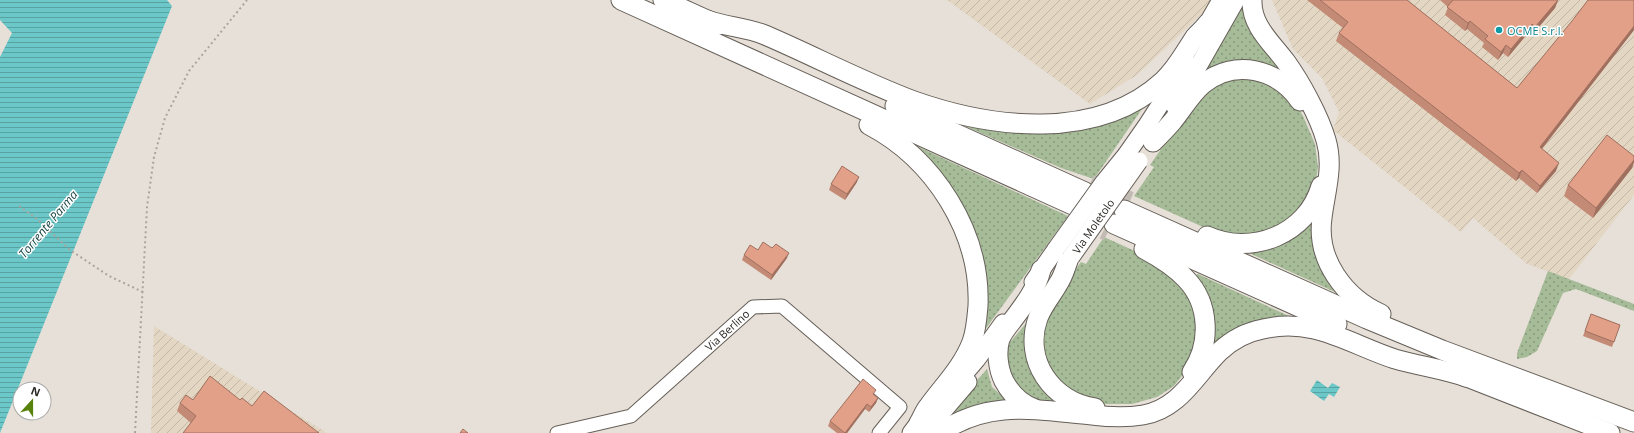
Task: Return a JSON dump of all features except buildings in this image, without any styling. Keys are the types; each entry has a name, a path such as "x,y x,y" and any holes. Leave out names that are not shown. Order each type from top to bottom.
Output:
{"highway":[{"path":"621,0 1024,184 1080,199 1050,176 663,0"},
{"path":"1252,0 1252,10 1258,26 1286,62 1298,81 1320,124 1326,140 1330,165 1321,230 1325,254 1338,278 1350,294 1371,310 1439,341 1491,361 1514,377"},
{"path":"706,20 721,25 756,32 901,96 942,110 982,119 1038,124 1093,118 1115,111 1136,100 1156,87 1169,76 1195,37 1207,24"},
{"path":"764,65 777,72 806,95 871,125 904,147 921,164 947,197 961,222 976,273 978,300 972,341 961,364 928,408 918,430"},
{"path":"1119,217 1234,244 1249,244 1270,240 1292,228 1312,206 1321,186 1323,156 1319,139 1310,119 1299,100 1290,89 1279,79 1262,72 1236,70 1221,74 1207,81 1199,88 1172,122 1153,142"},
{"path":"1119,217 1367,319 1514,377 1634,422"},
{"path":"1065,256 1063,276 1041,311 1035,328 1035,354 1040,370 1045,378 1056,391 1065,397 1080,405 1096,409 1122,410 1143,408 1169,397 1193,372 1203,350 1206,329 1200,301 1190,283 1173,267 1149,252 1119,217"},
{"path":"1119,217 1329,321 1466,377 1610,433"},
{"path":"1041,270 1035,288 1002,336 998,348 999,365 1002,374 1013,394 1027,406 1047,411"},
{"path":"940,433 965,419 985,412 1014,409 1119,416 1143,415 1155,412 1180,396 1212,360 1236,339 1258,330 1280,326 1301,325 1319,329 1396,359 1466,377"},
{"path":"1561,414 1593,433"}],"main road":[{"name":"Via Moletolo","path":"918,430 998,348 1065,256 1132,158 1155,114 1196,49 1207,24 1221,0"},
{"name":"Via Moletolo","path":"1132,158 1153,142 1182,95 1236,0"},
{"name":"Via Moletolo","path":"918,430 974,362 1041,270 1065,256"}],"street":[{"name":"Via Berlino","path":"557,433 631,416 753,307 782,306 900,407 879,433"}],"path":[{"path":"136,433 147,207 154,158 165,118 189,71 247,0"},
{"path":"19,206 37,219 70,250 109,276 143,292"}],"shaded area":[{"path":"947,0 1212,0 1208,8 1137,75 1090,104"},
{"path":"1272,0 1634,0 1634,195 1569,279 1527,264 1473,218 1461,232 1333,130 1339,112 1322,78 1293,49"},
{"path":"154,326 327,433 151,433"}],"green space":[{"path":"1244,0 1285,72 1204,72"},
{"path":"1229,77 1262,77 1299,109 1315,144 1318,167 1315,187 1297,215 1258,237 1212,231 1134,196 1154,167 1150,165 1195,100"},
{"path":"1144,106 1094,179 1061,168 958,123"},
{"path":"912,144 1068,216 979,338 984,291"},
{"path":"1313,215 1336,291 1335,292 1249,253"},
{"path":"1104,237 1137,252 1182,282 1200,327 1188,368 1174,386 1157,397 1132,404 1102,404 1061,387 1040,348 1049,306 1081,262 1086,264"},
{"path":"1548,271 1634,304 1634,311 1576,289 1563,293 1537,351 1527,357 1517,359 1517,353"},
{"path":"1197,274 1291,317 1214,344 1211,317 1196,277"},
{"path":"1028,321 1063,403 1031,401 1008,376 1006,347"},
{"path":"987,369 992,387 1010,403 990,402 974,405 941,421"}],"water":[{"name":"Torrente Parma","path":"0,0 167,0 172,6 21,381 12,381 12,403 0,433 0,57 12,33 0,20"},
{"path":"1317,380 1328,388 1332,383 1340,387 1334,397 1329,394 1324,401 1310,391"}],"tunnel":[{"path":"1090,184 1130,201"},
{"path":"1078,217 1108,232"}],"place":[{"name":"OCME S.r.l.","path":"1499,30"}]}
